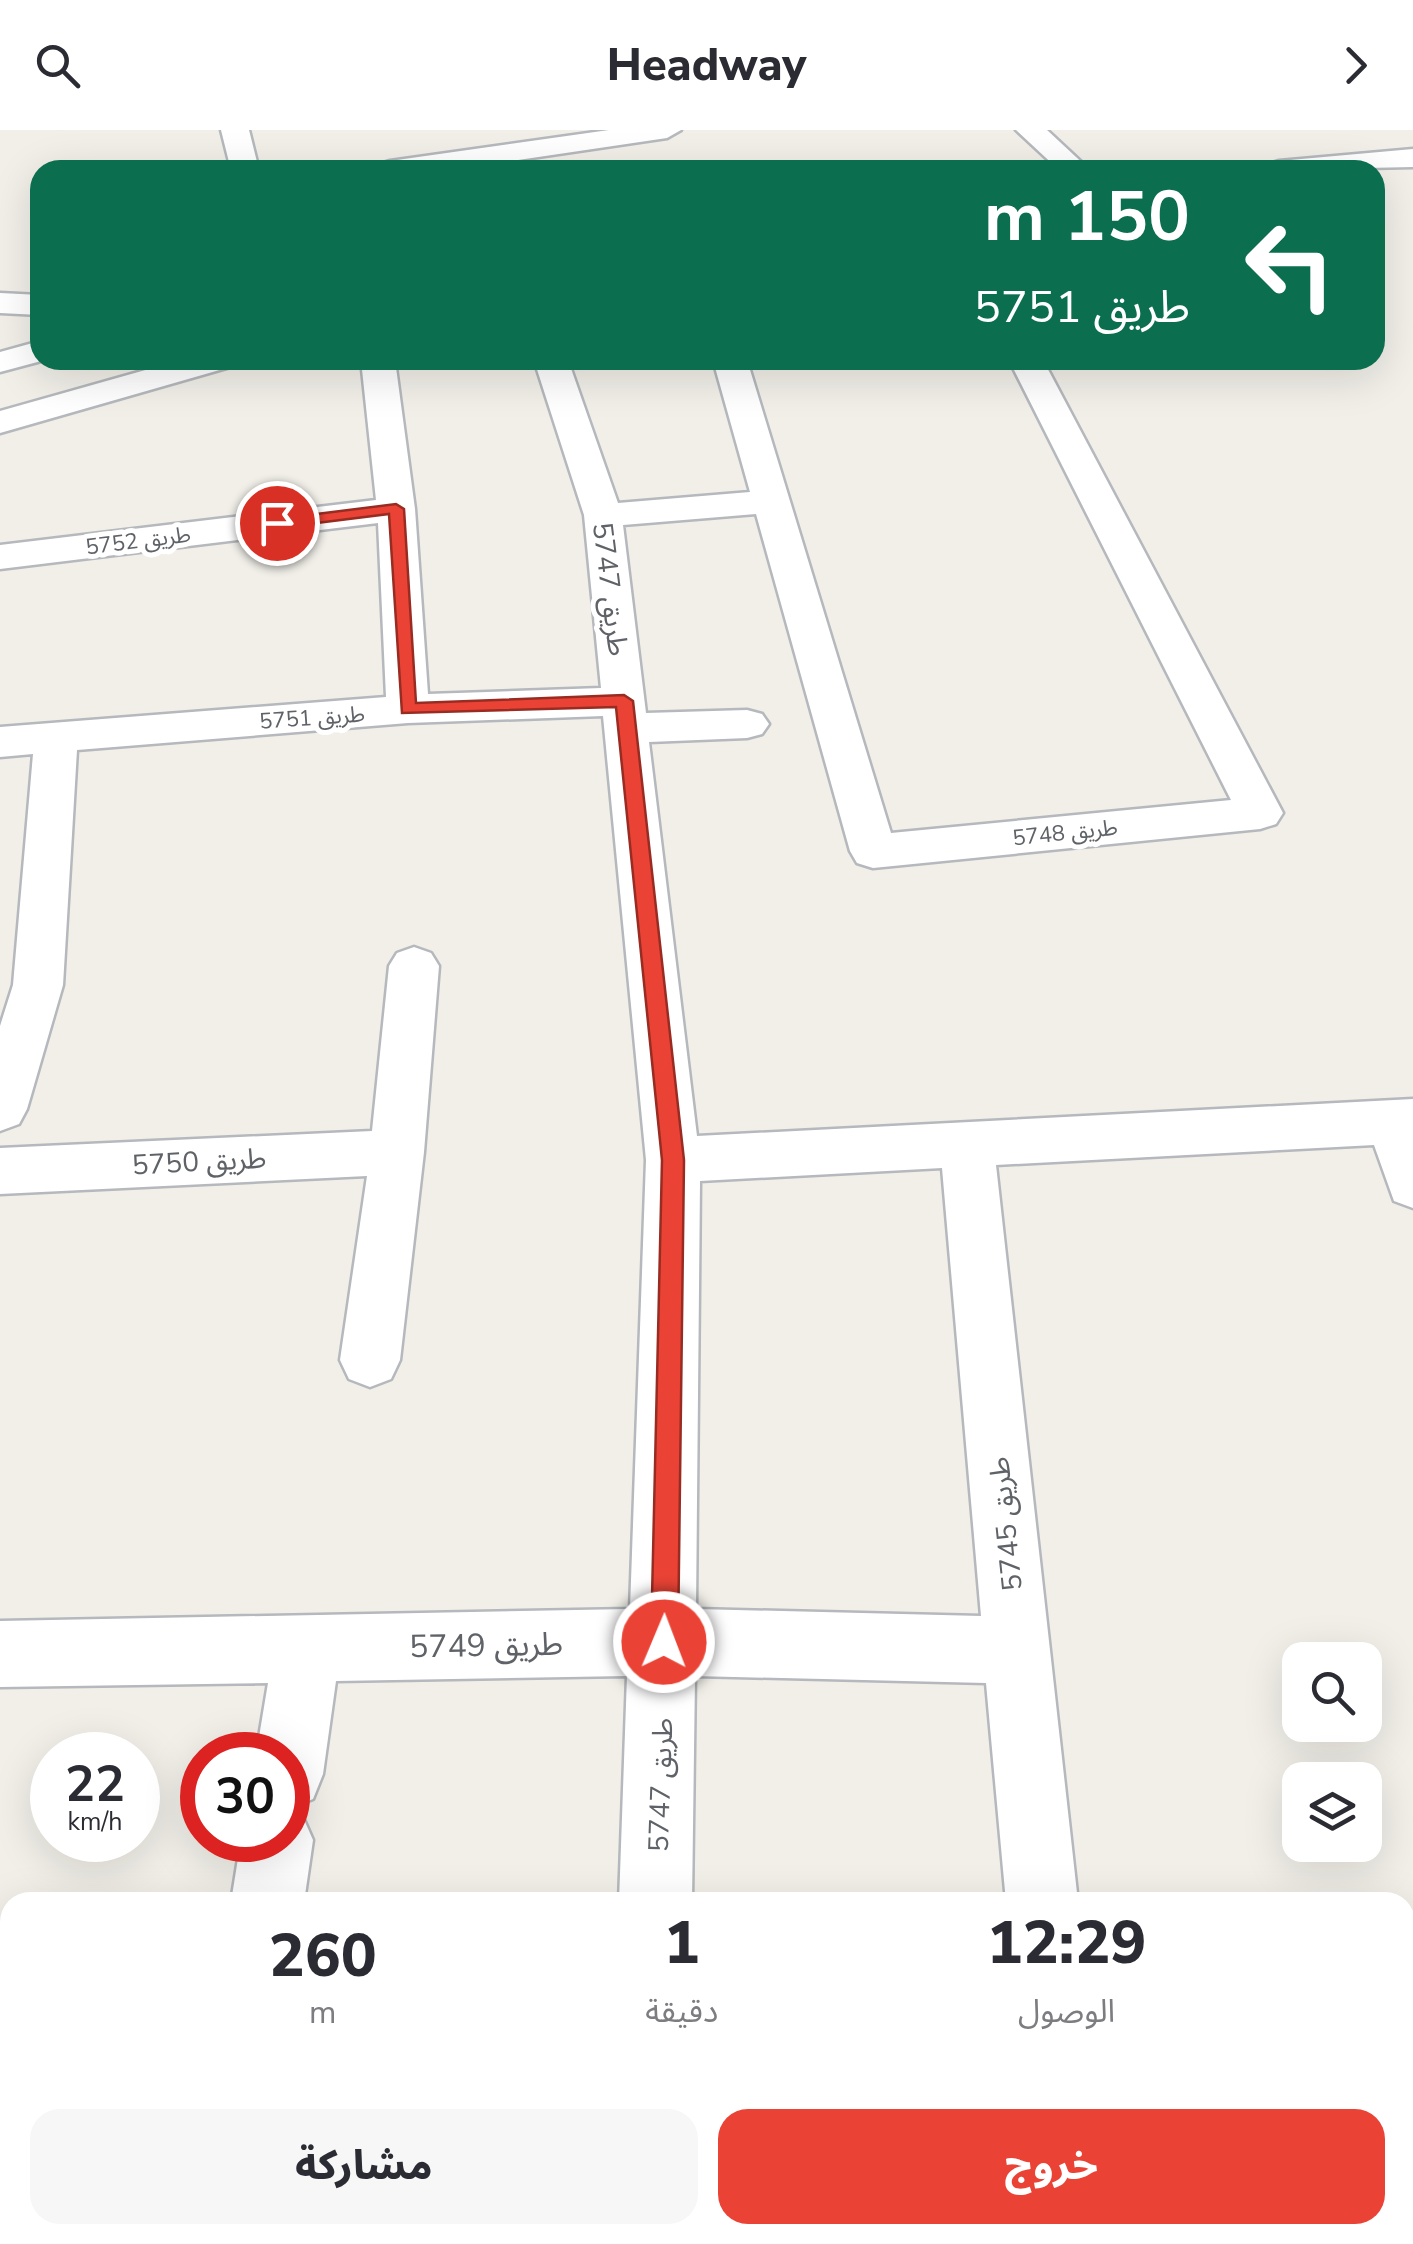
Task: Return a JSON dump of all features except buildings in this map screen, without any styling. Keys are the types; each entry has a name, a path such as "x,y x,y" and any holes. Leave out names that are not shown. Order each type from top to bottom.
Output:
{"street":[{"path":"235,130 242,160"},
{"path":"435,160 531,139 667,130"},
{"path":"1030,130 1064,160"},
{"path":"1385,161 1413,158"},
{"path":"0,303 30,304"},
{"path":"0,362 30,354"},
{"path":"0,422 183,370"},
{"path":"379,370 396,509 408,709"},
{"name":"طريق 5747","path":"554,370 603,515 673,1160 656,1892"},
{"name":"طريق 5748","path":"733,370 873,852 1260,813 1031,370"},
{"path":"603,515 772,502"},
{"name":"طريق 5752","path":"0,557 396,509"},
{"name":"طريق 5751","path":"0,742 408,709 626,714 747,724"},
{"path":"0,1109 56,736"},
{"path":"370,1360 397,1152 414,966"},
{"path":"673,1160 1404,1121 1413,1185"},
{"name":"طريق 5745","path":"967,1146 1041,1892"},
{"name":"طريق 5750","path":"0,1171 397,1152"},
{"name":"طريق 5749","path":"0,1654 664,1642 1017,1650"},
{"path":"294,1732 307,1647"},
{"path":"269,1892 274,1862"}],"route":[{"path":"277,523 396,509 408,709 624,701 673,1160 664,1642"}]}
